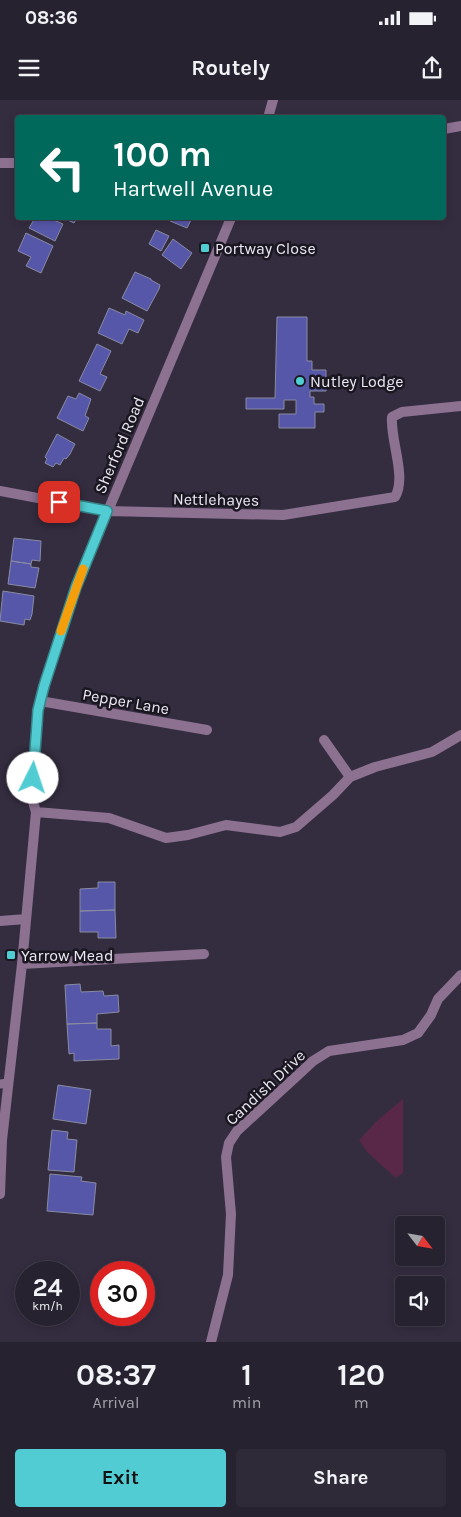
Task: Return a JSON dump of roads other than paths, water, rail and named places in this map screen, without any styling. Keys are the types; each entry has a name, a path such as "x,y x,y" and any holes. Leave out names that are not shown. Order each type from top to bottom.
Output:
{"street":[{"path":"269,115 273,100"},
{"path":"446,129 461,126"},
{"path":"0,163 15,162"},
{"name":"Sherford Road","path":"0,1194 4,1084 22,964 36,812 31,795 40,701 76,587 230,220"},
{"name":"Nettlehayes","path":"0,491 107,511 283,515 395,497 398,491 399,478 391,426 392,416 402,412 461,406"},
{"name":"Pepper Lane","path":"40,701 207,730"},
{"path":"36,812 109,818 166,838 188,835 226,825 280,832 296,827 350,778 375,767 432,752 461,735"},
{"path":"324,740 350,778"},
{"path":"0,921 26,919"},
{"path":"22,964 204,954"},
{"name":"Candish Drive","path":"211,1342 228,1275 231,1214 226,1157 229,1143 237,1131 313,1061 329,1051 403,1040 418,1033 431,1016 438,999 461,975"}],"place":[{"name":"Portway Close","path":"205,248"},
{"name":"Nutley Lodge","path":"300,381"},
{"name":"Yarrow Mead","path":"11,955"}]}
